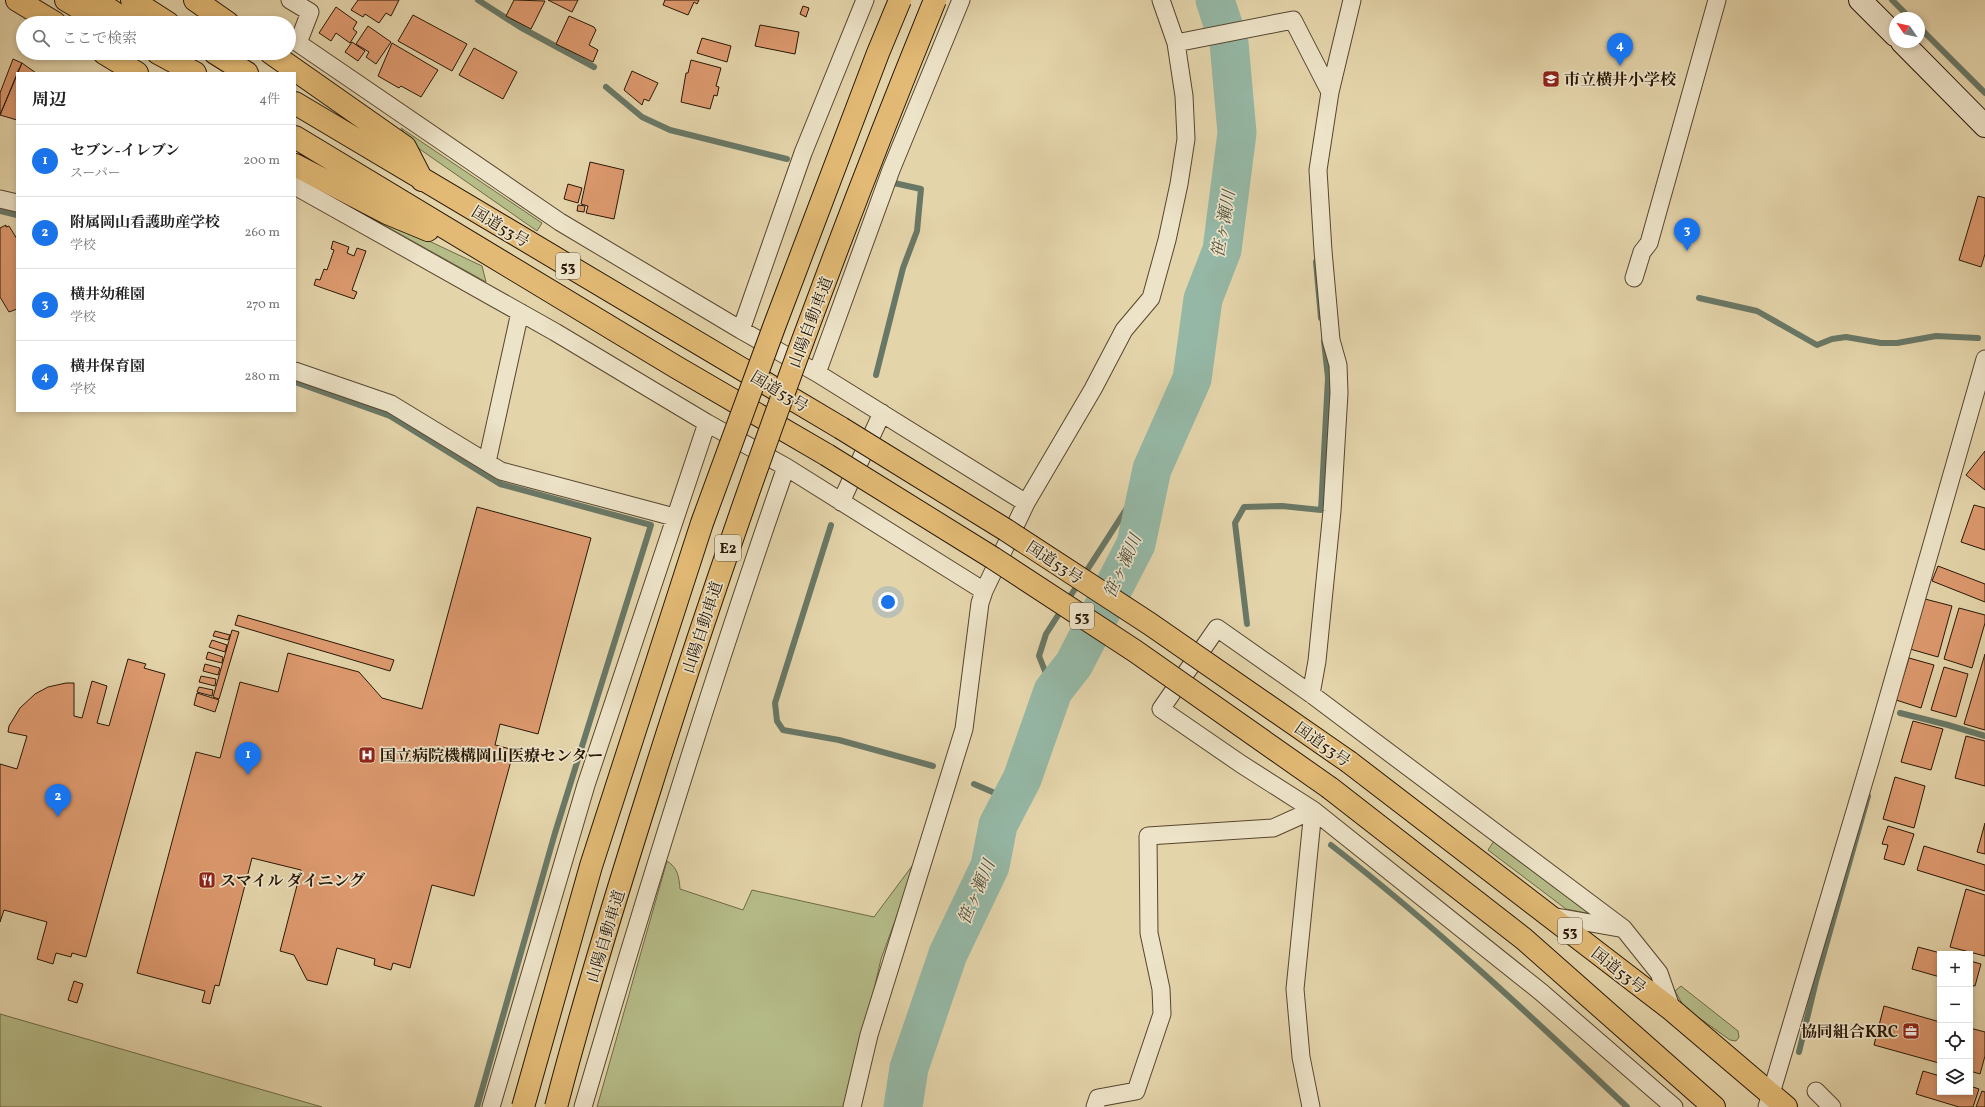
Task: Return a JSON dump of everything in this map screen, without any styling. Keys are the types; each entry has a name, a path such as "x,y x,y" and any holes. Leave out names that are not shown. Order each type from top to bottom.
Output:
{"highway":[{"path":"17,0 43,16"},
{"path":"66,0 93,16"},
{"path":"95,0 119,16"},
{"path":"132,0 157,16"},
{"path":"195,0 218,16"},
{"name":"山陽自動車道","path":"523,1107 591,866 702,523 774,327 878,53 900,0"},
{"name":"山陽自動車道","path":"556,1107 623,875 733,534 802,343 935,0"},
{"path":"116,60 135,72"},
{"path":"171,60 194,72"},
{"path":"180,60 195,72"},
{"path":"226,60 245,72"},
{"path":"281,60 405,147 422,180"},
{"name":"国道53号","path":"296,104 841,428 1006,530 1150,624 1349,762 1550,916 1672,1010 1775,1103"},
{"name":"国道53号","path":"296,138 676,367 827,455 993,558 1129,647 1330,788 1524,939 1714,1107"},
{"name":"53","path":"296,166 387,213 493,257"}],"street":[{"path":"290,0 310,12 298,43 560,222 741,330 817,373 1026,503"},
{"path":"741,330 803,153 865,0"},
{"path":"817,373 891,170 961,0"},
{"path":"852,1107 869,1035 964,729 980,603 984,591 1026,503 1093,389 1124,330 1151,298 1169,233 1186,139 1183,41 1161,0"},
{"path":"1311,694 1317,661 1331,519 1339,393 1338,365 1331,340 1318,170 1330,92 1352,0"},
{"path":"1634,278 1642,252 1649,243 1717,0"},
{"path":"1860,0 1889,29"},
{"path":"1183,41 1293,20 1330,92"},
{"path":"1908,48 1985,126"},
{"path":"296,187 520,312 707,423 786,467 984,591"},
{"path":"0,199 16,203"},
{"path":"487,462 520,312"},
{"path":"1775,1103 1874,746 1985,359"},
{"path":"296,371 391,404 501,471 674,517"},
{"path":"841,502 882,413"},
{"path":"491,1107 586,785 674,517 707,423"},
{"path":"583,1107 639,917 704,707 786,467"},
{"path":"1672,1010 1659,973 1623,928 1311,694 1217,628 1161,709 1241,764 1313,810 1541,992 1674,1107"},
{"path":"1095,1107 1098,1098 1136,1091 1162,1014 1161,989 1149,933 1148,836 1272,828 1313,810"},
{"path":"1311,1107 1300,1057 1295,989 1313,810"},
{"path":"1550,916 1623,928"},
{"path":"1816,1091 1832,1107"}],"green space":[{"path":"401,128 542,223 537,231 411,143"},
{"path":"359,208 482,266 486,282 357,210"},
{"path":"1496,838 1596,915 1566,909 1488,850"},
{"path":"918,858 881,959 847,1107 597,1107 667,861 676,870 680,889 743,910 752,890 874,917"},
{"path":"1681,986 1738,1031 1739,1037 1736,1041 1730,1040 1684,1007 1675,991"},
{"path":"0,1014 322,1107 0,1107"}],"building":[{"path":"358,0 399,0 391,16 386,13 379,23 365,14 363,17 351,10"},
{"path":"514,0 545,1 531,29 506,16"},
{"path":"548,0 578,0 572,12"},
{"path":"665,0 699,0 697,4 694,2 688,15 663,5"},
{"path":"803,6 809,8 806,17 800,14"},
{"path":"336,7 357,22 353,29 357,32 350,43 336,33 331,41 319,33"},
{"path":"413,15 467,44 452,71 398,41"},
{"path":"569,16 594,27 596,30 589,45 598,50 593,62 556,44"},
{"path":"760,25 799,32 795,54 755,46"},
{"path":"368,26 391,42 376,64 366,57 369,52 356,44"},
{"path":"702,38 731,46 727,62 697,53"},
{"path":"352,42 365,51 358,61 345,52"},
{"path":"392,43 438,70 421,97 401,86 399,88 378,76"},
{"path":"474,48 517,72 503,99 459,75"},
{"path":"13,59 22,63 18,72 16,72 16,77 0,115 0,93"},
{"path":"691,60 721,68 716,86 719,87 717,96 714,95 710,109 681,102 686,73 688,73"},
{"path":"22,63 35,72 18,72"},
{"path":"632,71 658,83 649,101 644,99 642,105 624,90"},
{"path":"16,76 16,120 0,115"},
{"path":"590,162 624,170 614,219 586,213 588,206 581,204"},
{"path":"568,184 582,188 578,203 564,199"},
{"path":"1978,196 1985,198 1985,254 1981,267 1959,260"},
{"path":"578,205 585,206 584,212 577,211"},
{"path":"6,225 6,227 9,226 16,237 16,309 9,312 0,297 0,228"},
{"path":"333,241 349,247 347,253 354,256 357,248 366,251 352,290 357,292 354,299 314,285 316,279 320,280 324,269 327,270 334,250 331,249"},
{"path":"1985,451 1985,490 1966,475"},
{"path":"1974,505 1985,508 1985,550 1961,542"},
{"name":"国立病院機構岡山医療センター","path":"477,507 591,538 538,734 500,724 495,745 514,750 474,896 432,885 410,968 393,963 391,970 374,965 375,959 337,948 327,985 307,980 294,955 280,951 301,870 252,858 219,986 215,985 210,1004 202,1002 205,991 137,973 196,752 220,758 240,682 278,692 288,653 359,672 382,698 422,709"},
{"path":"1938,566 1985,584 1985,602 1932,581"},
{"path":"1925,599 1952,606 1938,657 1910,649"},
{"path":"1959,608 1985,615 1985,623 1972,668 1944,659"},
{"path":"238,615 394,660 390,671 235,625"},
{"path":"232,630 239,632 219,699 213,697"},
{"path":"215,631 230,635 228,640 213,636"},
{"path":"212,640 227,645 225,652 209,647"},
{"path":"208,652 223,657 222,663 206,659"},
{"path":"1985,654 1985,730 1964,724"},
{"path":"1909,658 1934,665 1921,708 1896,700"},
{"path":"128,659 146,664 144,668 165,674 86,957 72,953 71,957 56,953 53,964 37,959 47,922 4,910 0,922 0,764 17,769 27,736 8,732 9,726 20,708 35,694 48,687 66,683 74,683 74,716 82,718 92,681 107,686 97,723 109,726"},
{"path":"205,664 220,668 218,675 203,671"},
{"path":"1944,667 1968,674 1956,717 1931,710"},
{"path":"201,676 216,679 215,686 199,682"},
{"path":"199,687 213,690 212,696 197,692"},
{"path":"197,693 219,700 215,712 194,705"},
{"path":"1913,721 1943,729 1931,770 1901,762"},
{"path":"1966,736 1985,741 1985,786 1955,778"},
{"path":"1895,777 1925,786 1914,828 1883,819"},
{"path":"1985,823 1985,854 1977,852"},
{"path":"1888,826 1914,834 1904,865 1884,859 1888,845 1882,844"},
{"path":"1924,846 1985,865 1985,891 1917,870"},
{"path":"1966,889 1985,895 1985,956 1973,953 1973,951 1966,951 1950,947"},
{"path":"1918,947 1937,952 1937,976 1912,969"},
{"path":"1973,962 1981,964 1975,986 1973,986"},
{"path":"74,981 83,984 77,1003 68,1000"},
{"path":"1884,1006 1937,1021 1937,1062 1874,1045"},
{"path":"1973,1029 1985,1032 1985,1056 1980,1074 1973,1072"},
{"path":"1923,1071 1937,1075 1937,1095 1973,1095 1973,1087 1979,1089 1973,1107 1959,1107 1916,1094"},
{"path":"1982,1091 1985,1092 1985,1107 1976,1107"}],"waterway":[{"path":"478,0 520,27 594,67"},
{"name":"笹ヶ瀬川","path":"903,1107 909,1068 948,954 990,866 998,825 1022,779 1053,691 1074,664 1136,544 1152,469 1192,379 1203,299 1222,250 1237,133 1229,43 1215,0"},
{"path":"1892,0 1904,12"},
{"path":"1925,33 1985,93"},
{"path":"606,87 642,117 670,130 787,159"},
{"path":"876,375 903,268 917,231 921,189 894,183"},
{"path":"0,211 16,215"},
{"path":"1316,262 1321,318"},
{"path":"1699,298 1757,311 1817,345 1832,339 1846,337 1881,343 1897,343 1936,336 1978,338"},
{"path":"1247,624 1235,523 1244,507 1282,506 1321,510 1328,378 1324,341"},
{"path":"296,382 390,416 500,484 651,525 555,833 477,1107"},
{"path":"1053,691 1039,656 1046,634 1152,469"},
{"path":"831,525 775,703 777,721 783,730 839,740 933,766"},
{"path":"1900,713 1985,736"},
{"path":"974,784 1011,800"},
{"path":"1799,1052 1816,981 1868,796"},
{"path":"1331,845 1408,907 1519,1005 1627,1107"}],"place":[{"name":"横井保育園","path":"1620,66"},
{"name":"市立横井小学校","path":"1551,79"},
{"name":"横井幼稚園","path":"1687,251"},
{"name":"国立病院機構岡山医療センター","path":"367,755"},
{"name":"セブン-イレブン","path":"248,775"},
{"name":"附属岡山看護助産学校","path":"58,817"},
{"name":"スマイル ダイニング","path":"207,880"},
{"name":"協同組合KRC","path":"1911,1031"}]}
